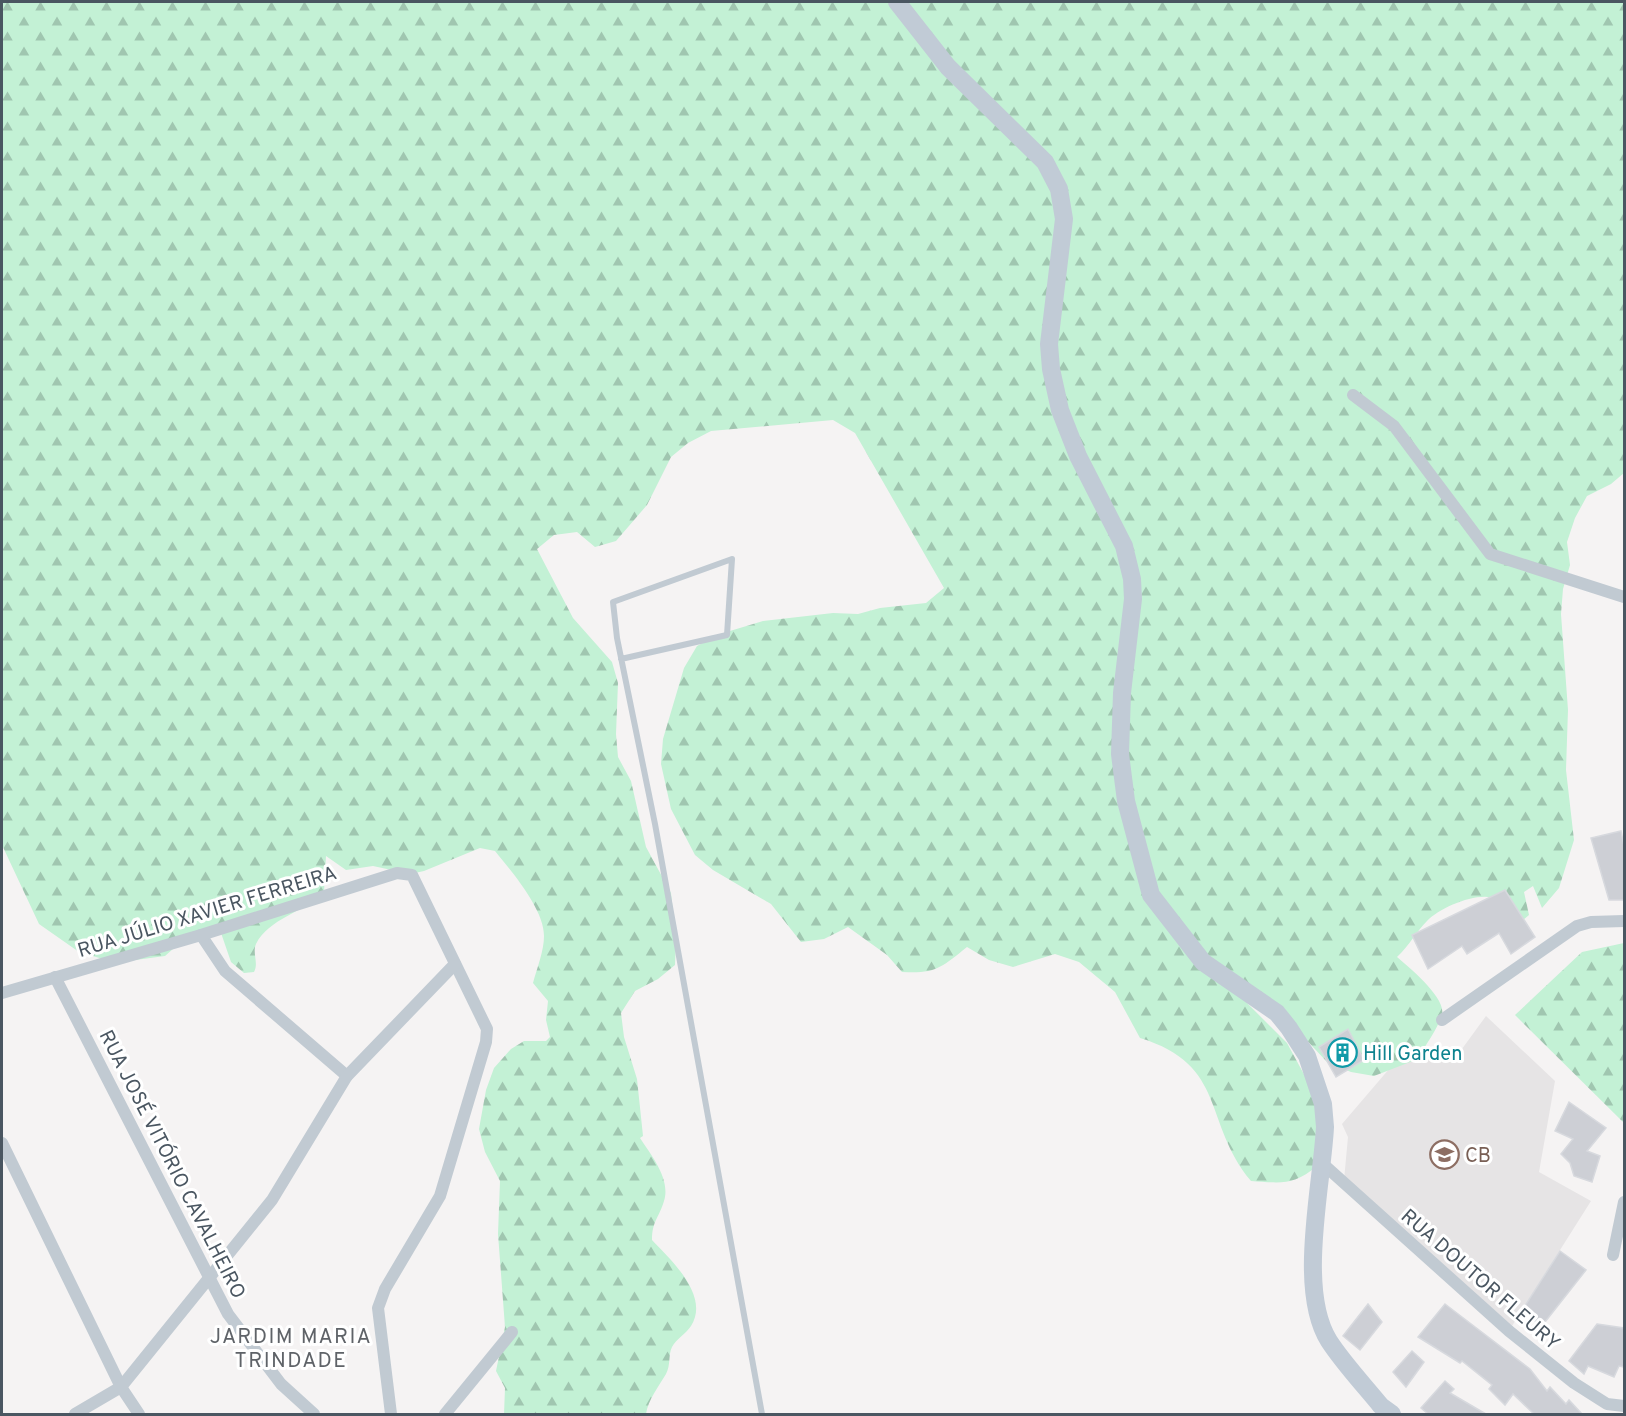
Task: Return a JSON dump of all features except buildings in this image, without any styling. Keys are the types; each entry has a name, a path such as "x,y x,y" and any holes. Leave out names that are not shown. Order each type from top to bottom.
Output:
{"street":[{"path":"897,2 948,67 1045,162 1059,189 1064,219 1049,344 1051,369 1060,410 1078,456 1124,546 1132,579 1133,598 1122,693 1120,754 1126,801 1151,895 1203,962 1277,1013 1307,1056 1323,1104 1325,1127 1313,1282 1318,1312 1328,1340 1382,1406 1392,1414"},
{"path":"1353,395 1394,426 1490,554 1624,597"},
{"name":"RUA JÚLIO XAVIER FERREIRA","path":"2,993 201,935 397,873 412,875 419,885 455,964"},
{"path":"1443,1020 1577,926 1591,922 1624,921"},
{"path":"201,935 225,971 347,1076"},
{"path":"75,1414 121,1387 272,1200 347,1076 455,964 487,1029 486,1042 440,1196 385,1289 378,1308 391,1414"},
{"name":"RUA JOSÉ VITÓRIO CAVALHEIRO","path":"55,977 228,1314 281,1384 314,1414"},
{"path":"2,1143 121,1387 139,1414"},
{"name":"RUA DOUTOR FLEURY","path":"1323,1164 1509,1331 1574,1383 1606,1404 1624,1406"},
{"path":"1613,1255 1624,1202"},
{"path":"445,1414 512,1332"}],"lane":[{"path":"621,659 727,635 732,559 613,602 621,659 655,824 762,1414"}],"shaded area":[{"name":"CB","path":"1486,1016 1555,1081 1539,1172 1591,1201 1512,1326 1344,1180 1348,1137 1342,1124 1413,1041 1429,1055 1442,1058 1459,1053"}],"green space":[{"path":"2,2 1624,2 1624,473 1611,484 1587,496 1575,518 1567,542 1570,565 1563,589 1561,614 1568,710 1566,770 1574,840 1559,888 1542,908 1533,886 1524,892 1529,915 1523,920 1497,899 1480,897 1450,906 1427,921 1397,957 1433,992 1442,1007 1440,1020 1418,1059 1374,1076 1351,1072 1327,1062 1285,1017 1247,1003 1287,1043 1306,1078 1319,1114 1317,1166 1301,1177 1286,1182 1251,1181 1225,1138 1201,1080 1188,1063 1168,1049 1140,1038 1115,992 1079,962 1055,954 1013,967 989,960 967,947 951,960 930,971 902,972 887,955 848,927 824,939 801,942 771,904 713,870 695,855 671,809 661,764 663,739 684,668 697,646 720,634 763,621 833,613 858,614 880,608 926,603 944,588 855,433 833,420 711,431 688,443 671,457 647,505 616,541 595,547 577,532 554,535 537,549 573,618 612,662 618,683 616,734 618,757 631,781 646,847 671,893 676,940 675,965 658,979 635,991 621,1013 624,1037 637,1079 643,1136 640,1138 659,1168 665,1184 664,1201 654,1224 652,1240 686,1280 696,1303 696,1315 689,1329 672,1347 668,1371 651,1398 646,1414 504,1414 505,1388 496,1371 505,1327 498,1234 500,1181 485,1152 479,1129 486,1090 494,1068 511,1049 524,1041 546,1041 550,1037 546,1020 548,1001 533,983 543,948 543,925 526,891 495,851 480,848 424,871 410,874 373,866 346,870 326,856 324,892 262,935 255,947 254,972 244,973 231,962 220,930 182,941 165,956 128,961 103,959 79,952 39,924 2,845"},
{"path":"1624,943 1624,1123 1515,1015 1582,952"}],"place":[{"name":"Hill Garden","path":"1342,1053"},
{"name":"CB","path":"1444,1155"}],"district":[{"name":"JARDIM MARIA TRINDADE","path":"291,1348"}]}
